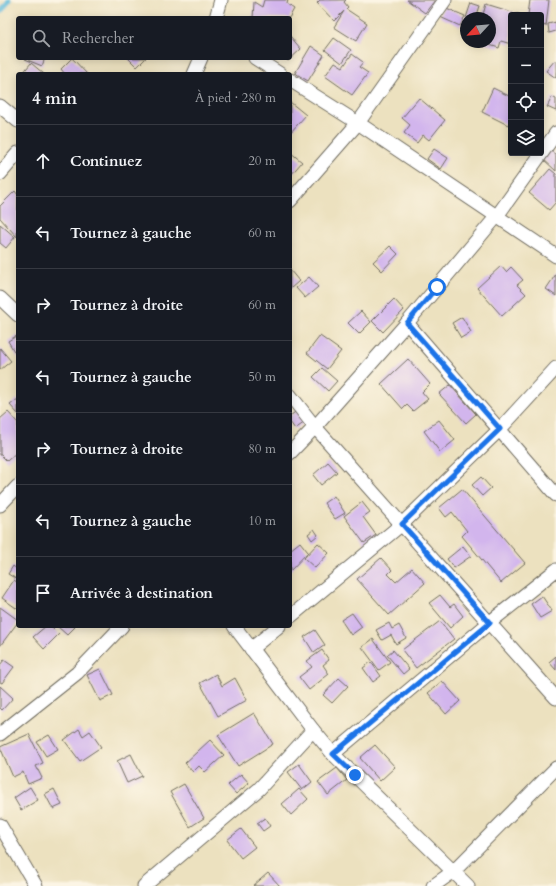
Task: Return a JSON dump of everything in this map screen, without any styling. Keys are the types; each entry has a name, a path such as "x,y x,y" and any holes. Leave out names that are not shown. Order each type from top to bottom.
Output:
{"street":[{"path":"217,16 221,0"},
{"path":"292,199 358,123 445,0"},
{"path":"195,72 200,60"},
{"path":"257,60 277,72"},
{"path":"292,81 358,123 556,256"},
{"path":"0,106 16,119"},
{"path":"292,451 407,323 497,216 556,133"},
{"path":"0,174 16,155"},
{"path":"0,298 16,313"},
{"path":"407,323 556,495"},
{"path":"292,615 402,524 500,429 556,368"},
{"path":"292,398 315,427 556,698"},
{"path":"0,505 16,488"},
{"path":"333,754 556,570"},
{"path":"0,734 77,673 120,628"},
{"path":"235,628 333,754 468,886"},
{"path":"251,649 277,628"},
{"path":"144,886 259,789 313,730"},
{"path":"433,886 454,871 556,768"},
{"path":"0,825 36,886"}],"building":[{"path":"264,0 288,0 287,4 294,9 290,16 253,16 254,2 262,7"},
{"path":"320,0 346,0 344,2 348,7 346,9 367,23 356,41 334,27 344,11 334,21 317,3"},
{"path":"407,0 435,0 425,13"},
{"path":"530,0 549,0 546,26 544,26 544,12 528,12"},
{"path":"471,3 480,6 478,12 468,12"},
{"path":"486,4 512,12 508,12 508,43 501,41 499,48 496,47 496,12 484,12"},
{"path":"444,7 460,14 460,26 440,17"},
{"path":"556,22 556,31 549,33 548,24"},
{"path":"292,38 301,49 292,57"},
{"path":"334,38 351,50 342,63 325,50"},
{"path":"311,46 324,55 308,81 295,73"},
{"path":"352,54 363,62 359,67 368,73 352,95 325,76 335,62 343,67"},
{"path":"27,60 44,60 42,66"},
{"path":"70,60 74,60 85,72 63,72 61,69"},
{"path":"130,60 144,60 137,67"},
{"path":"555,60 556,61 556,78 546,71"},
{"path":"31,63 42,72 24,72"},
{"path":"493,88 508,96 508,125 482,112"},
{"path":"552,97 556,99 556,111 547,107"},
{"path":"419,98 445,120 429,140 423,135 417,143 404,133 410,125 402,118"},
{"path":"292,104 306,115 292,131"},
{"path":"434,149 448,158 441,169 427,159"},
{"path":"550,150 556,155 556,171 542,158"},
{"path":"292,154 302,162 292,174"},
{"path":"550,169 556,174 556,202 549,210 529,193"},
{"path":"15,191 16,236 0,218 0,206"},
{"path":"0,224 15,237 6,248 0,243"},
{"path":"390,246 398,254 382,271 373,262"},
{"path":"501,266 506,272 511,267 523,280 517,285 526,294 502,316 477,288"},
{"path":"292,272 299,281 292,287"},
{"path":"556,274 556,296 546,289"},
{"path":"309,277 318,287 305,298 296,288"},
{"path":"394,299 404,310 383,332 372,321"},
{"path":"361,311 371,322 359,334 348,323"},
{"path":"462,317 471,332 461,338 452,323"},
{"path":"16,336 16,355 8,341"},
{"path":"320,336 341,351 327,369 307,353"},
{"path":"0,348 11,361 0,370"},
{"path":"408,359 430,384 422,392 428,399 413,411 407,405 403,409 381,384"},
{"path":"322,368 337,381 328,391 313,377"},
{"path":"450,385 476,414 466,423 439,394"},
{"path":"16,400 16,412 10,405"},
{"path":"299,409 308,420 295,429 292,425 292,414"},
{"path":"8,412 16,421 16,453 7,461 0,455 0,419"},
{"path":"439,420 455,440 440,452 424,431"},
{"path":"328,462 337,472 321,485 313,475"},
{"path":"481,477 491,488 482,496 472,485"},
{"path":"462,489 525,563 501,583 462,536 467,531 452,512 446,517 439,508"},
{"path":"334,496 345,513 335,519 324,503"},
{"path":"362,502 370,512 363,517 376,535 364,543 344,516"},
{"path":"314,529 318,535 312,540 308,534"},
{"path":"300,542 308,552 292,569 292,548"},
{"path":"318,543 329,553 315,568 304,558"},
{"path":"463,546 471,556 454,568 447,559"},
{"path":"381,558 392,570 388,574 396,582 412,568 425,583 389,615 357,579"},
{"path":"13,566 16,568 16,579 8,574"},
{"path":"14,580 16,582 16,608 2,598"},
{"path":"440,595 450,607 454,604 463,616 450,628 429,603"},
{"path":"542,596 552,611 540,618 531,604"},
{"path":"0,607 16,619 16,625 0,646"},
{"path":"352,613 362,627 351,635 341,620"},
{"path":"440,621 454,639 416,668 402,650"},
{"path":"389,623 392,629 399,625 406,638 396,644 391,635 382,640 376,630"},
{"path":"44,628 53,628 59,634 44,649 33,637"},
{"path":"59,628 74,628 67,635"},
{"path":"315,630 325,645 314,653 304,637"},
{"path":"373,639 390,662 379,670 362,647"},
{"path":"322,650 329,660 323,665 329,674 309,690 299,677 312,667 307,661"},
{"path":"393,650 409,669 403,674 387,655"},
{"path":"556,656 556,670 549,662"},
{"path":"4,660 14,667 2,683 0,682 0,665"},
{"path":"371,662 381,676 373,682 363,668"},
{"path":"100,669 113,695 100,701 87,675"},
{"path":"216,674 222,686 235,678 247,700 218,716 200,683"},
{"path":"339,678 348,686 332,703 323,695"},
{"path":"442,681 460,701 446,714 428,693"},
{"path":"0,686 13,698 2,710 0,708"},
{"path":"254,713 273,744 238,766 218,735"},
{"path":"79,729 83,736 90,731 101,747 80,761 64,740"},
{"path":"29,734 43,763 36,766 42,778 28,784 23,772 13,777 0,747"},
{"path":"49,735 58,749 46,756 37,742"},
{"path":"210,740 224,755 205,772 199,766 193,772 185,763"},
{"path":"375,745 395,767 380,781 360,758"},
{"path":"131,754 142,776 127,783 117,761"},
{"path":"299,764 312,782 302,790 288,772"},
{"path":"337,768 347,780 328,795 318,782"},
{"path":"241,774 249,783 236,794 228,785"},
{"path":"184,784 204,818 190,827 170,792"},
{"path":"30,787 38,800 21,810 14,798"},
{"path":"54,789 62,805 53,809 45,794"},
{"path":"299,789 308,799 291,815 282,804"},
{"path":"265,818 270,826 263,831 257,823"},
{"path":"241,829 255,847 241,858 227,840"},
{"path":"268,873 280,886 253,886"}],"waterway":[{"path":"0,12 9,0"}],"route":[{"path":"355,775 333,754 490,623 402,524 500,429 407,323 437,287"}]}
